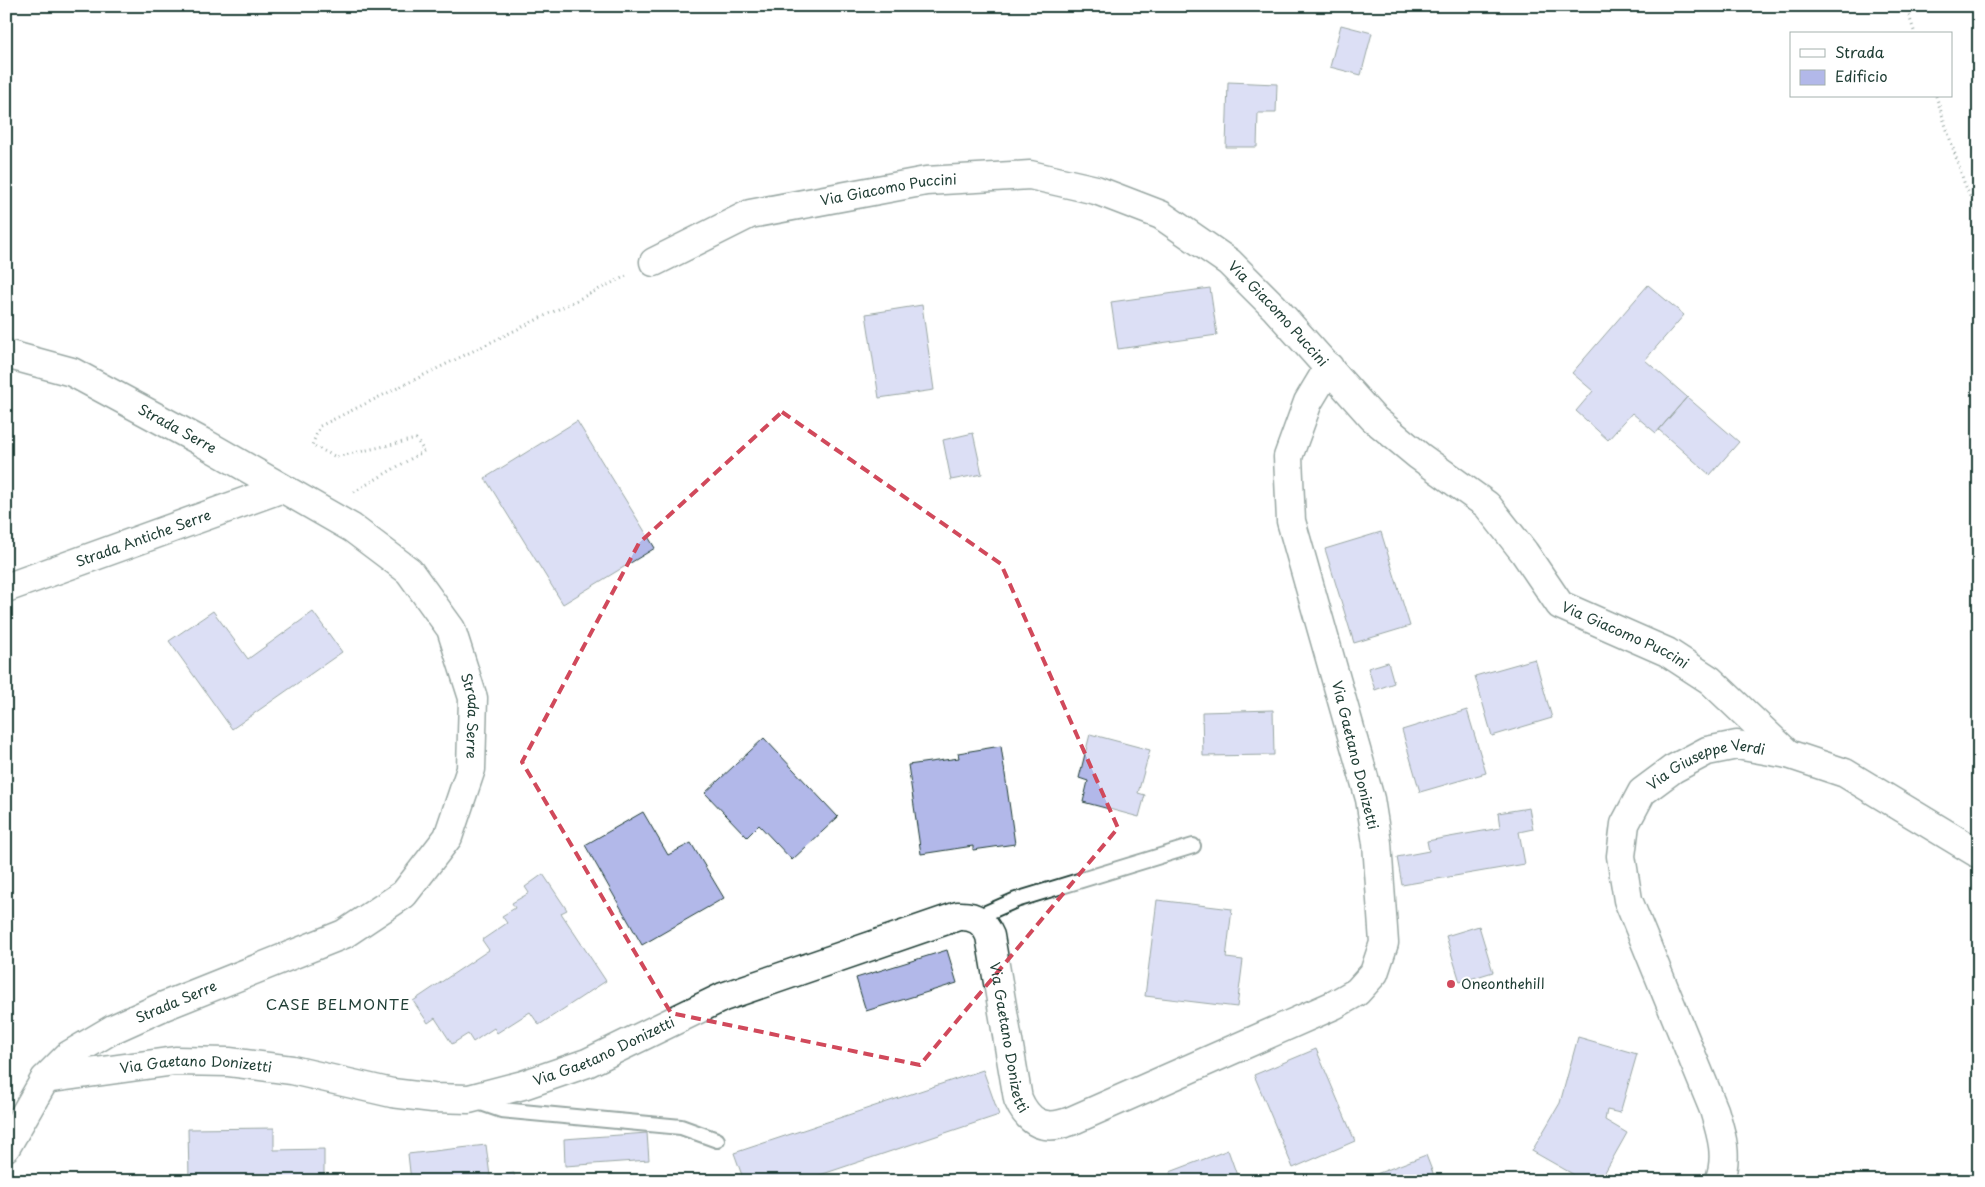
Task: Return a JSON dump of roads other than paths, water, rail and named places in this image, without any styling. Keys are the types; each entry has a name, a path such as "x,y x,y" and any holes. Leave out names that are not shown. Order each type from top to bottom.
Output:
{"street":[{"name":"Via Giacomo Puccini","path":"654,262 750,214 926,182 1030,175 1096,190 1161,215 1229,262 1274,307 1329,367 1372,418 1419,456 1487,505 1524,552 1560,605 1667,652 1689,666 1710,680 1788,754"},
{"name":"Strada Serre","path":"6,354 72,372 202,442 280,489 352,528 410,571 451,629 473,698 471,769 448,837 404,894 344,934 164,1006 113,1029 69,1055 46,1078 6,1147"},
{"name":"Via Gaetano Donizetti","path":"46,1078 175,1061 229,1062 292,1070 392,1093 433,1098 469,1099 523,1085 587,1063 723,997 958,916 967,915 982,922 990,936 1018,1099 1022,1109 1039,1124 1050,1126 1071,1121 1334,1005 1357,992 1374,973 1384,942 1377,843 1370,799 1291,521 1288,457 1308,402 1329,367"},
{"name":"Strada Antiche Serre","path":"6,588 280,489"},
{"name":"Via Giuseppe Verdi","path":"1719,1181 1722,1174 1724,1145 1714,1110 1628,900 1621,856 1625,824 1642,792 1673,769 1707,751 1737,746 1788,754 1845,773 1979,854"}],"lane":[{"path":"975,918 1016,900 1193,846"},
{"path":"469,1099 501,1110 681,1127 717,1140"}],"place":[{"name":"Oneonthehill","path":"1451,984"}],"district":[{"name":"CASE BELMONTE","path":"338,1005"}]}
